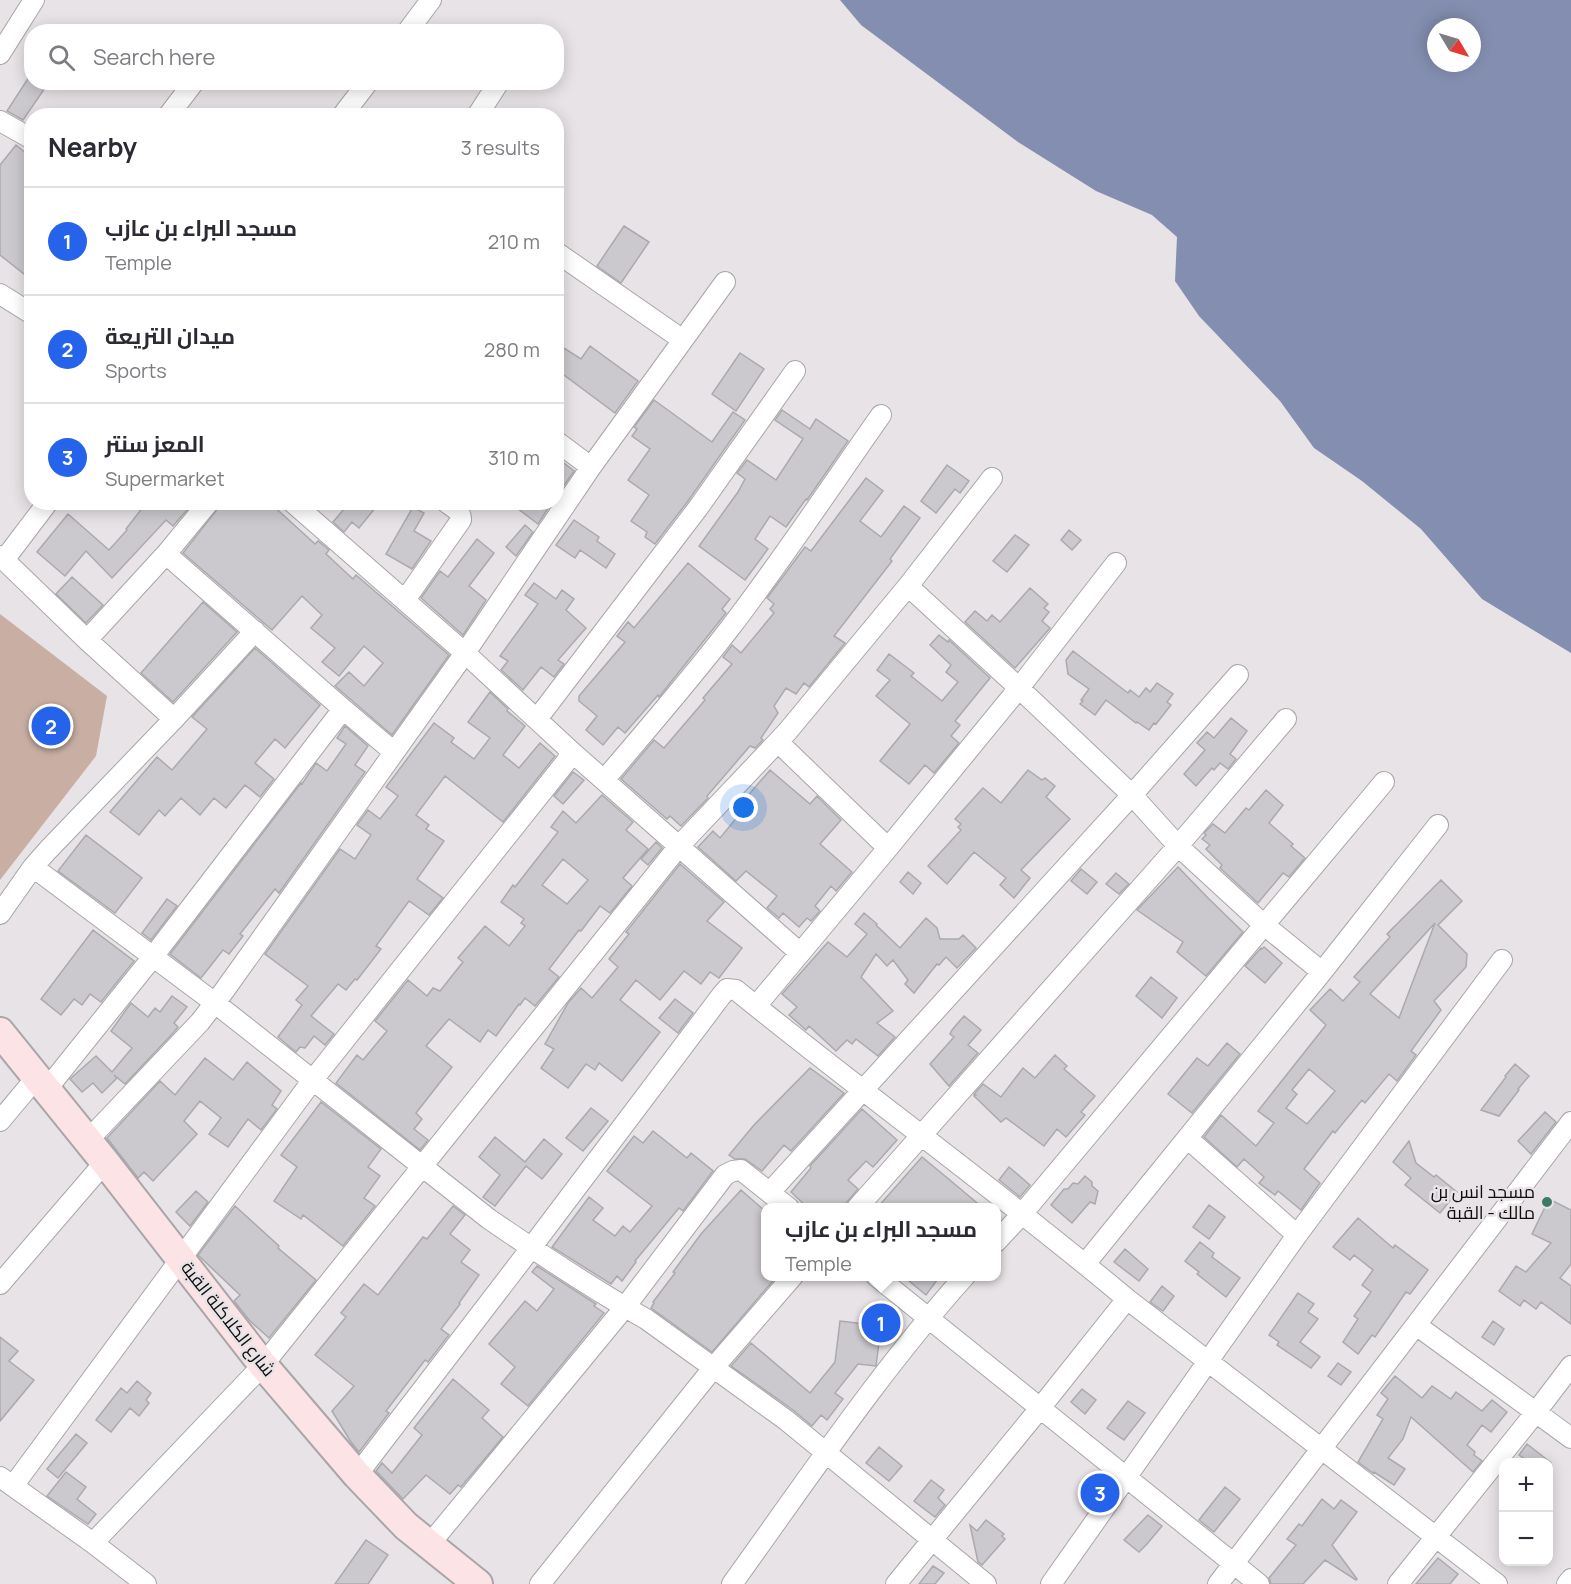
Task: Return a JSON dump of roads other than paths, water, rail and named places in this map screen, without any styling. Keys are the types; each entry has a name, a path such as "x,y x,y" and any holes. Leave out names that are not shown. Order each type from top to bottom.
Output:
{"street":[{"path":"0,54 34,0"},
{"path":"413,24 431,0"},
{"path":"174,108 188,90"},
{"path":"348,108 362,90"},
{"path":"482,108 494,90"},
{"path":"0,121 24,134"},
{"path":"564,258 683,340"},
{"path":"564,507 725,282"},
{"path":"0,294 24,304"},
{"path":"537,719 666,552 795,371"},
{"path":"604,780 730,627 881,415"},
{"path":"564,447 591,467"},
{"path":"93,1543 263,1365 678,846 778,742 908,586 992,478"},
{"path":"41,510 2,558 174,719"},
{"path":"87,640 166,554 202,510"},
{"path":"301,510 465,653 573,753 800,953"},
{"path":"405,600 461,520 457,510"},
{"path":"88,1140 215,1004 465,653 562,510"},
{"path":"166,554 394,752"},
{"path":"756,1006 1019,688 1116,563"},
{"path":"908,586 1132,795 1178,846 1263,924 1322,972"},
{"path":"0,914 33,867 255,632"},
{"path":"770,1192 1132,795 1238,675"},
{"path":"0,1121 41,1084 152,958 343,709"},
{"path":"861,1203 1178,846 1286,719"},
{"path":"778,742 888,848"},
{"path":"146,1584 93,1543 6,1482 180,1259 312,1081 573,753"},
{"path":"1001,1237 1384,782"},
{"path":"1085,1264 1438,825"},
{"path":"33,867 215,1004 489,1219 531,1248 646,1318 786,1420 986,1584"},
{"path":"1051,1584 1297,1235 1502,960"},
{"path":"357,1475 727,989 736,990 922,1134 1127,1299 1497,1584"},
{"name":"شارع الكلاكلة القبة","path":"0,1032 88,1140 263,1365 357,1475 406,1526 478,1584"},
{"path":"1218,1584 1571,1122"},
{"path":"1187,1138 1297,1235"},
{"path":"0,1284 105,1162"},
{"path":"429,1545 625,1307 725,1175 741,1170 783,1203"},
{"path":"540,1584 714,1367 789,1281"},
{"path":"882,1281 1259,1584"},
{"path":"732,1584 826,1452 928,1318 961,1281"},
{"path":"896,1584 1127,1299"},
{"path":"1416,1325 1571,1438"},
{"path":"1398,1584 1571,1366"},
{"path":"1567,1584 1571,1578"}],"water":[{"path":"840,0 1571,0 1571,653 1482,599 1421,529 1362,481 1314,448 1280,401 1199,316 1175,281 1177,237 1152,215 1096,191 1018,142 861,25"}],"place":[{"name":"ميدان التريعة","path":"51,726"},
{"name":"مسجد انس بن مالك - القبة","path":"1547,1202"},
{"name":"مسجد البراء بن عازب","path":"881,1323"},
{"name":"المعز سنتر","path":"1100,1493"}]}
